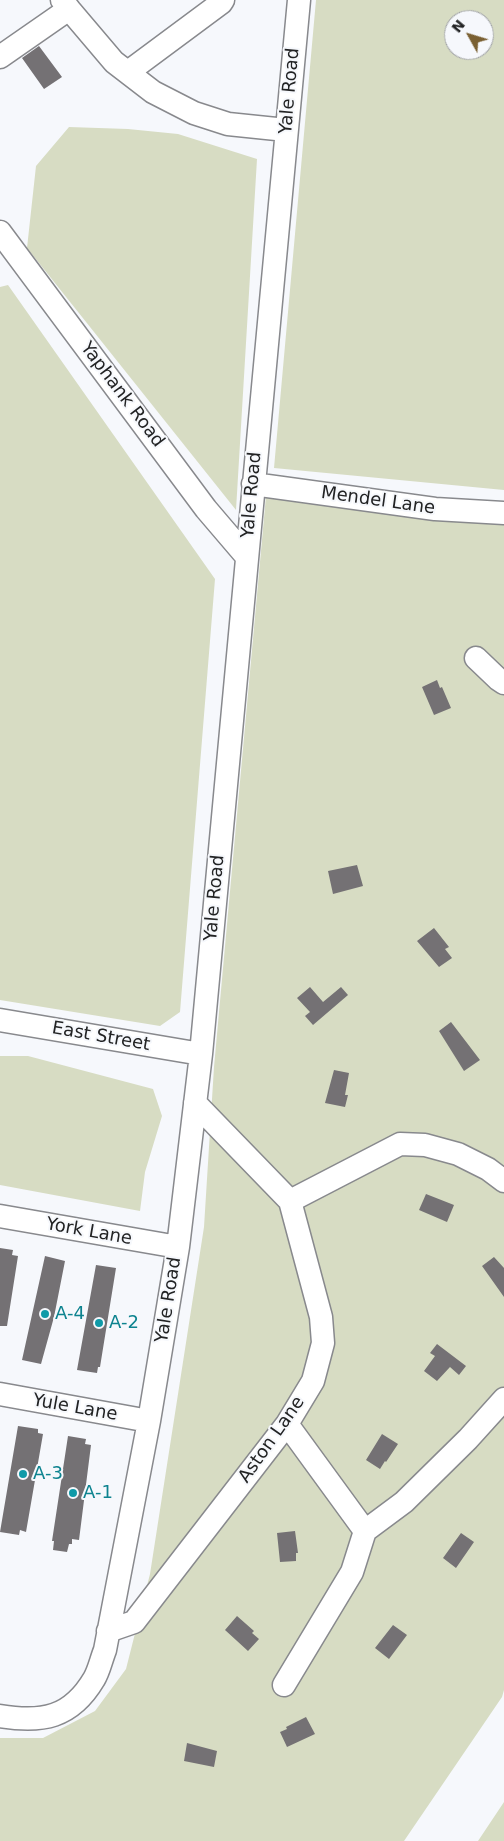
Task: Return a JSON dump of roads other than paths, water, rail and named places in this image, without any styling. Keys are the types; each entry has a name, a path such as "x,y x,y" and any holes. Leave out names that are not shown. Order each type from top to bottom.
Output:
{"street":[{"path":"128,72 223,0"},
{"name":"Yale Road","path":"0,1716 43,1719 63,1712 81,1698 95,1678 105,1650 149,1421 178,1247 201,1054 299,0"},
{"path":"0,57 66,5 114,62 153,92 194,113 228,124 286,130"},
{"name":"Yaphank Road","path":"0,232 206,508 247,557"},
{"name":"Mendel Lane","path":"253,484 435,509 504,513"},
{"path":"476,658 498,679 504,682"},
{"name":"East Street","path":"0,1020 201,1054"},
{"name":"Aston Lane","path":"108,1631 134,1622 287,1424 313,1381 323,1343 321,1316 290,1201 194,1103"},
{"path":"290,1201 400,1144 425,1145 458,1154 488,1169 504,1181"},
{"name":"York Lane","path":"0,1216 178,1247"},
{"name":"Yule Lane","path":"0,1394 149,1421"},
{"path":"284,1685 352,1572 365,1531 404,1502 468,1439 504,1399"},
{"path":"287,1424 365,1531"}],"place":[{"name":"A-4","path":"45,1314"},
{"name":"A-2","path":"99,1323"},
{"name":"A-3","path":"23,1474"},
{"name":"A-1","path":"73,1493"}]}
